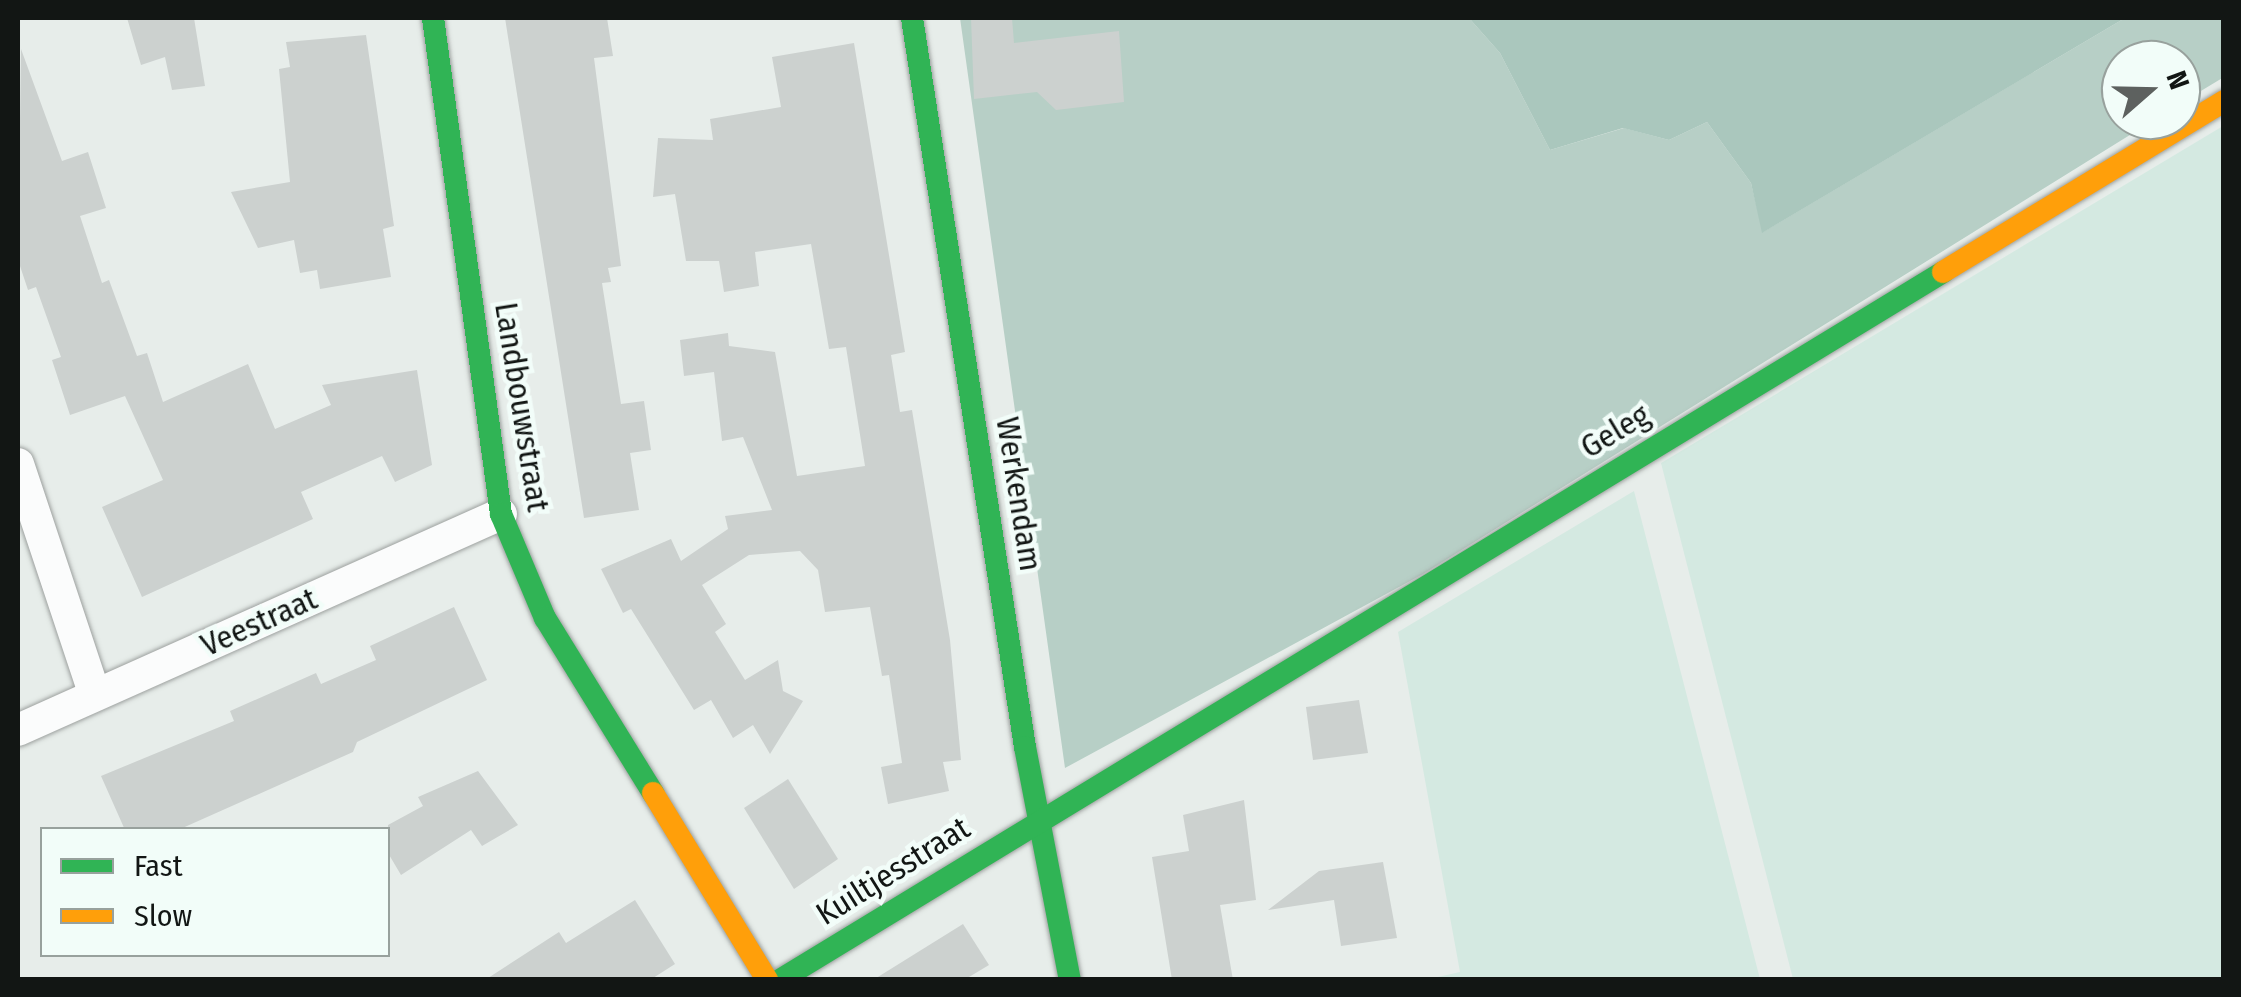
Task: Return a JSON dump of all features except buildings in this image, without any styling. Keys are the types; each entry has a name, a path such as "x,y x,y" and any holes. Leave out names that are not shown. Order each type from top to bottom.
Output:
{"street":[{"name":"Landbouwstraat","path":"433,18 500,514 544,618 767,980"},
{"name":"Werkendam","path":"912,18 1070,980"},
{"name":"Geleg","path":"1041,818 2224,100"},
{"path":"18,464 95,694"},
{"name":"Veestraat","path":"18,730 500,514"},
{"name":"Kuiltjesstraat","path":"780,980 1041,818"}],"shaded area":[{"path":"960,18 1469,18 1500,53 1550,150 1624,128 1669,140 1707,122 1751,183 1763,232 2125,18 2223,18 2224,77 2201,91 2201,40 2101,40 2101,140 2122,140 1423,574 1065,768"},
{"path":"1469,18 2125,18 1762,233 1751,183 1707,122 1669,140 1623,128 1550,150 1500,53"},
{"path":"2223,126 2223,979 1793,979 1661,463"},
{"path":"1634,491 1760,979 1429,979 1460,972 1398,632"}],"traffic: fast":[{"path":"433,18 501,514 545,618 653,793"},
{"path":"912,18 1025,747 1070,980"},
{"path":"780,980 1943,272"}],"traffic: slow":[{"path":"1943,272 2224,101"},
{"path":"653,793 767,980"}]}
